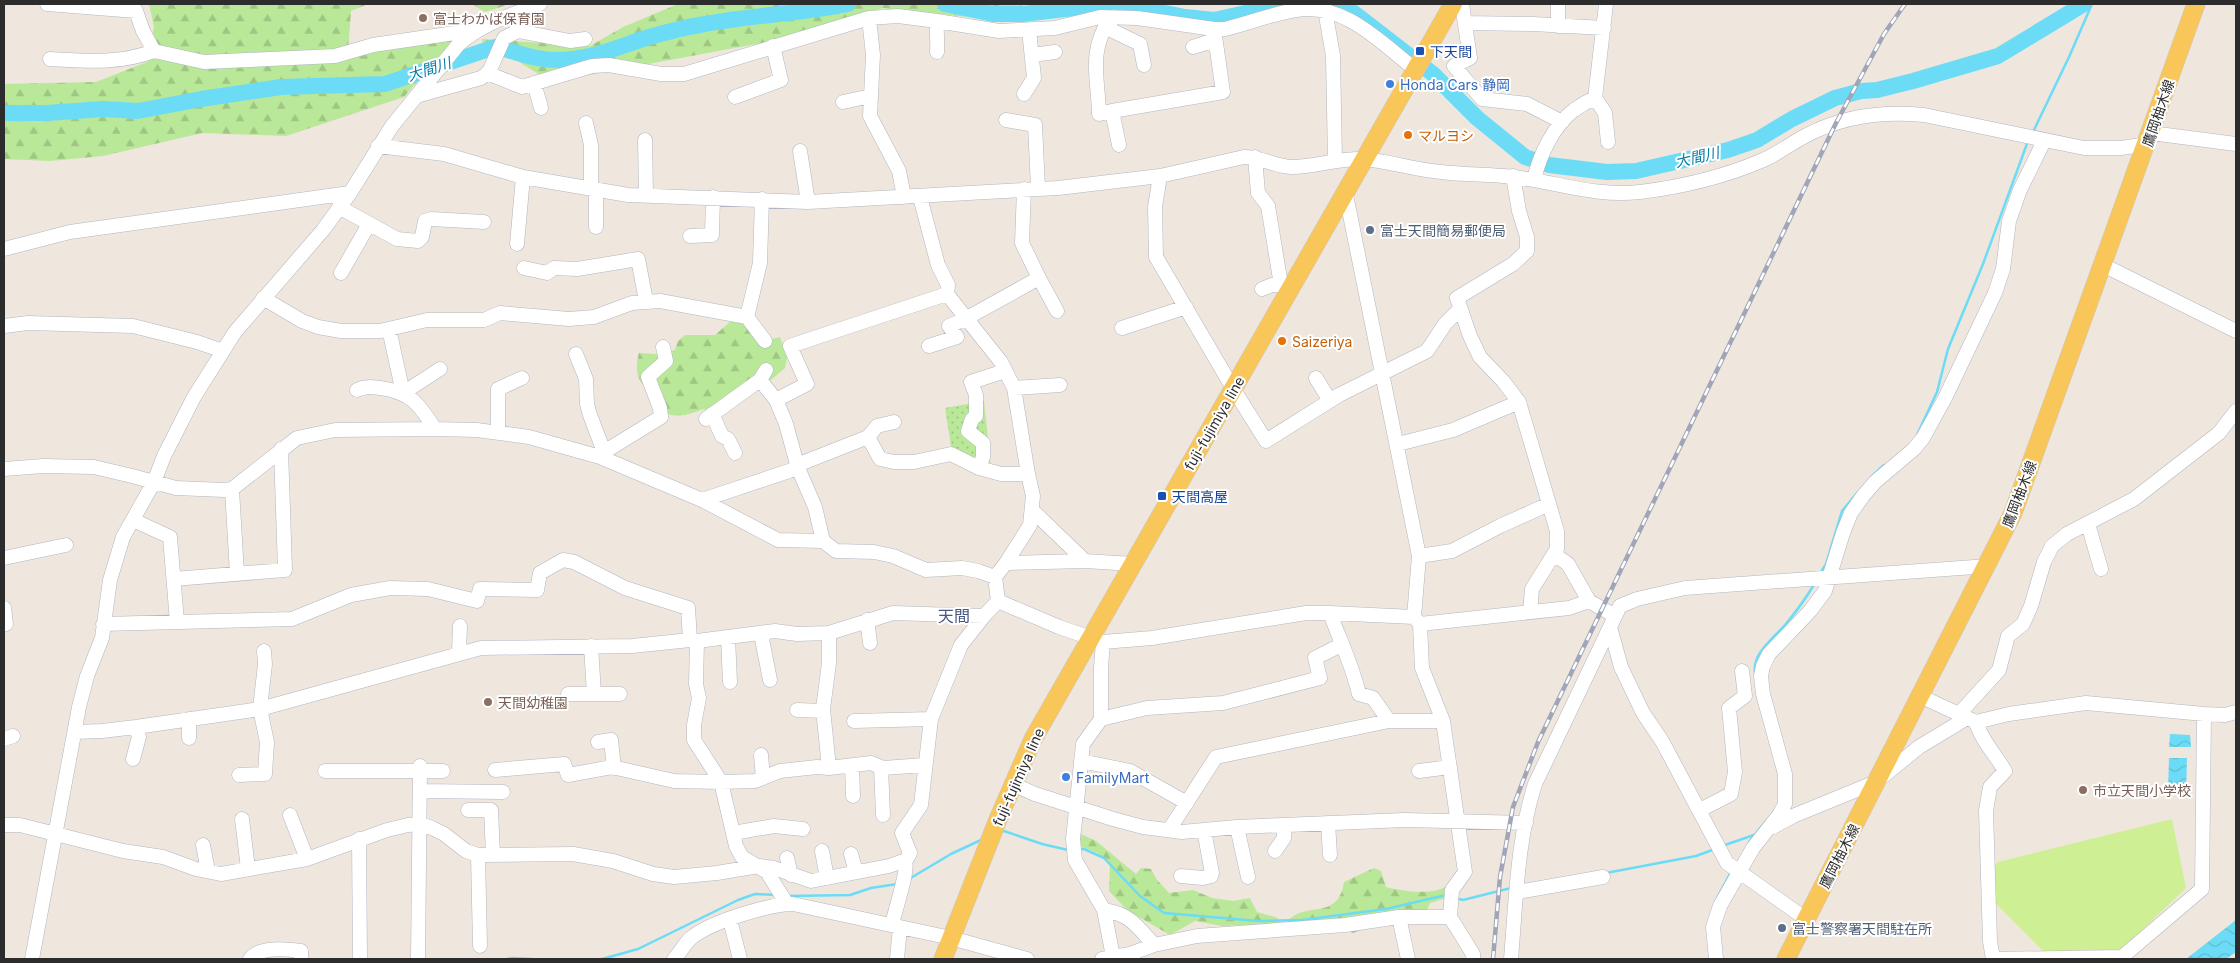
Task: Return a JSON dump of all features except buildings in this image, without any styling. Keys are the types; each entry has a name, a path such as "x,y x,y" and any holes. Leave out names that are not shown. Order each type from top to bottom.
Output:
{"main road":[{"name":"fuji-fujimiya line","path":"943,959 1012,784 1033,739 1098,639 1133,564 1234,390 1284,290 1346,195 1453,4"},
{"name":"鷹岡柚木線","path":"1786,959 1988,566 2019,498 2196,4"}],"street":[{"path":"48,4 136,11 143,31 154,51"},
{"path":"32,959 87,676 102,638 110,580 123,537 154,482 179,425 235,332 323,230 350,193 378,146 424,84 458,45 480,29 497,20 540,4"},
{"path":"1462,4 1470,58 1454,66 1482,99 1527,104 1562,122"},
{"path":"1558,4 1558,26"},
{"path":"1606,4 1595,98 1605,113 1608,142"},
{"path":"1193,46 1225,29 1295,10 1324,7 1350,20 1420,63"},
{"path":"1324,7 1333,56 1335,160"},
{"path":"487,73 522,87 592,66 609,65 661,74 684,74 869,18 898,16 937,20 999,32 1056,28 1116,14 1215,34"},
{"path":"1116,14 1101,32 1096,48 1095,61 1099,114 1223,92 1215,34"},
{"path":"1116,14 1113,32 1140,44 1144,65"},
{"path":"869,18 873,55 870,116 899,171 904,197"},
{"path":"937,20 935,35 938,42 937,52"},
{"path":"1466,23 1604,28"},
{"path":"50,59 110,62 136,58 154,51 204,62 335,56 374,46 480,29"},
{"path":"1024,94 1034,78 1029,30"},
{"path":"416,96 481,78 487,73 504,38 518,31 570,41 585,40"},
{"path":"735,97 781,80 773,46"},
{"path":"1032,55 1055,52"},
{"path":"534,83 541,108"},
{"path":"844,102 871,96"},
{"path":"1535,174 1543,154 1562,122 1575,110 1595,98"},
{"path":"1112,111 1119,145"},
{"path":"378,146 444,154 523,177 628,194 808,202 920,197 1031,188 1058,188 1160,176 1225,160 1255,157 1290,167 1335,160 1364,160 1441,172 1512,176 1535,174 1566,188 1615,193 1672,187 1742,168 1780,152 1822,127 1868,115 1899,112 1924,115 2084,148 2121,148 2149,138 2236,144"},
{"path":"1006,120 1035,125 1031,188 1022,242 1056,311"},
{"path":"586,123 591,145 596,227"},
{"path":"644,140 646,195"},
{"path":"1716,959 1713,927 1720,906 1753,848 1779,815 1785,804 1786,790 1781,756 1763,694 1761,676 1763,666 1769,654 1810,611 1825,591 1840,541 1851,513 1875,482 1923,438 1945,398 1995,293 2003,269 2009,221 2041,140"},
{"path":"800,151 808,202"},
{"path":"1255,157 1258,193 1268,206 1284,290"},
{"path":"1160,176 1155,207 1156,257 1266,441 1330,401 1427,351 1444,324 1460,310"},
{"path":"1512,176 1519,211 1527,237 1527,251 1513,264 1457,298 1460,310 1480,357 1503,381 1519,402 1557,531 1557,549 1532,589 1530,612"},
{"path":"517,244 523,177"},
{"path":"4,249 70,232 350,193"},
{"path":"1346,195 1398,444 1419,556 1417,621 1422,668 1443,721 1459,822 1465,872 1452,890 1450,911 1473,954 1473,959"},
{"path":"690,236 712,235 713,197"},
{"path":"920,197 938,265 948,285 947,294 1001,362 1014,388 1028,474 1034,496 1033,511 1030,525 1006,563 994,577"},
{"path":"747,317 760,263 762,199"},
{"path":"339,207 397,239 418,241 422,237 425,221 431,219 484,222"},
{"path":"341,273 370,224"},
{"path":"524,268 547,273 554,268 577,269 638,259 646,301"},
{"path":"2103,265 2236,331"},
{"path":"929,346 957,337 948,326 966,319 1039,278"},
{"path":"1262,289 1272,285 1284,290"},
{"path":"776,400 807,384 790,346 947,294"},
{"path":"263,298 302,321 318,327 341,331 380,331 428,320 484,320 500,313 570,319 594,317 632,303 660,301 747,317 765,341"},
{"path":"1122,328 1186,307"},
{"path":"4,326 28,323 133,326 189,339 223,351"},
{"path":"390,329 403,393"},
{"path":"602,454 661,417 660,408 648,377 666,361 664,347"},
{"path":"576,354 586,379 588,409 602,454"},
{"path":"403,393 440,369"},
{"path":"979,468 983,457 983,443 968,431 972,419 976,416 976,395 971,382 1005,371"},
{"path":"735,453 728,439 722,436 709,417 763,375 786,424 798,466 815,507 823,542"},
{"path":"498,432 498,389 522,378"},
{"path":"1316,378 1330,401"},
{"path":"1014,388 1060,385"},
{"path":"357,390 364,386 403,393 420,406 436,429"},
{"path":"1398,444 1453,430 1519,402"},
{"path":"1968,718 1999,670 2008,636 2023,624 2031,606 2044,562 2052,546 2067,534 2134,499 2158,482 2220,433 2236,411"},
{"path":"702,500 798,466 868,437 877,426 894,422"},
{"path":"4,469 43,466 94,468 176,488 232,489 297,438 335,430 436,429 498,432 529,437 602,454 702,500 778,540 823,542 836,551 874,552 893,556 926,570 962,568 994,577"},
{"path":"868,437 880,459 894,462 914,462 951,454 979,468 1001,474 1028,474"},
{"path":"174,579 285,570 282,448"},
{"path":"232,489 237,574"},
{"path":"1419,556 1452,551 1500,526 1549,504"},
{"path":"1033,511 1085,561"},
{"path":"133,520 170,537 177,622"},
{"path":"2088,524 2101,569"},
{"path":"4,558 66,546"},
{"path":"1555,555 1568,564 1588,600 1612,621 1621,667 1643,713 1662,741 1721,851 1739,871 1806,919"},
{"path":"103,624 292,619 351,595 390,588 428,588 477,601 480,590 537,590 540,572 563,560 574,562 625,588 688,608 699,698 694,725 694,740 721,782 736,846 742,857 759,866 770,877 785,901"},
{"path":"1006,563 1085,561 1133,564"},
{"path":"1511,959 1518,875 1528,807 1535,784 1620,606 1637,599 1685,588 1988,566"},
{"path":"994,577 998,601"},
{"path":"998,601 1058,627 1098,639 1152,638 1282,616 1330,612 1417,621 1569,608 1588,600"},
{"path":"4,825 20,825 122,852 163,857 196,869 221,874 307,859 387,830 420,824 444,834 466,851 478,855 573,854 613,861 653,874 674,876 717,873 759,866 774,868 811,881 889,866 905,860 910,853 902,833 921,804 931,719 961,645 998,601"},
{"path":"4,608 6,624 4,624"},
{"path":"1330,612 1341,645 1353,668 1359,694 1373,698 1390,721"},
{"path":"75,732 136,727 260,709 460,652 502,646 632,646 775,632 828,633 893,613 984,616"},
{"path":"867,620 870,643"},
{"path":"460,626 460,652"},
{"path":"828,633 829,662 823,711 829,768"},
{"path":"761,634 770,680"},
{"path":"728,637 730,682"},
{"path":"1098,639 1101,719 1083,744 1073,839 1075,860 1104,910 1108,958 1131,957 1154,945 1197,936 1345,925 1450,911"},
{"path":"1101,719 1147,708 1223,703 1320,678 1315,658 1341,645"},
{"path":"591,646 594,694"},
{"path":"240,775 265,774 266,742 260,709 264,651"},
{"path":"1700,810 1731,794 1736,772 1729,708 1745,696 1742,671"},
{"path":"568,694 620,694"},
{"path":"1920,696 1968,718 1996,755 2005,771 1990,787 1986,811 1990,942 1993,959 2122,957 2202,889 2204,714"},
{"path":"1767,830 1792,816 1876,782 1919,747 1968,718 2009,714 2086,702 2204,714 2225,715 2236,712"},
{"path":"797,710 823,711"},
{"path":"189,719 190,738"},
{"path":"854,721 931,719"},
{"path":"1169,830 1216,757 1390,721 1443,721"},
{"path":"133,759 139,737 136,727"},
{"path":"598,742 611,740 614,768"},
{"path":"761,755 763,778"},
{"path":"1082,761 1130,771 1187,803"},
{"path":"495,770 564,764 568,775 614,768 674,781 721,782 755,781 786,770 817,767 829,768 871,763 881,767 925,765"},
{"path":"852,766 853,796"},
{"path":"881,767 883,815"},
{"path":"1419,771 1450,767"},
{"path":"418,959 420,769"},
{"path":"324,771 443,770"},
{"path":"1012,784 1036,794 1143,827 1182,832 1237,827 1405,820 1526,824"},
{"path":"420,791 503,792"},
{"path":"468,810 491,810 493,855"},
{"path":"290,815 307,859"},
{"path":"242,818 248,869"},
{"path":"1328,823 1330,855"},
{"path":"1275,851 1284,838 1284,825"},
{"path":"733,833 774,826 803,829"},
{"path":"1237,827 1248,877"},
{"path":"1181,876 1203,878 1211,876 1204,830"},
{"path":"359,840 360,959"},
{"path":"203,845 208,871"},
{"path":"822,851 827,878"},
{"path":"851,854 856,872"},
{"path":"478,855 480,946"},
{"path":"787,858 790,875"},
{"path":"897,959 896,926 907,867 905,860"},
{"path":"1517,892 1603,877"},
{"path":"674,959 691,938 712,926 785,901 951,938 1024,959"},
{"path":"1104,910 1118,912 1130,918 1154,945"},
{"path":"1398,917 1408,959"},
{"path":"730,920 740,959"},
{"path":"250,959 262,951 290,949 301,951 301,959"}],"green space":[{"path":"149,4 368,4 351,11 348,52 448,38 450,44 404,97 286,136 202,133 103,156 50,161 4,159 4,84 96,82 147,62 154,27"},
{"path":"472,4 510,4 485,12"},
{"path":"678,4 1023,4 1019,11 1007,21 883,8 783,39 562,80 548,80 516,60 484,47 482,39 590,46 623,27"},
{"path":"744,319 765,341 780,337 787,358 785,368 771,380 753,382 712,414 704,409 681,415 666,413 639,379 637,364 639,353 656,354 675,350 678,341 685,335 715,335 731,321"},
{"path":"984,401 991,468 952,452 945,408"},
{"path":"2172,819 2186,888 2118,953 2046,954 1993,901 1992,867 1998,862"},
{"path":"1079,833 1096,841 1136,874 1141,868 1151,869 1157,880 1169,893 1193,890 1212,898 1233,901 1250,898 1257,912 1278,918 1278,924 1222,926 1195,921 1170,935 1127,910 1109,891 1110,865 1098,853 1077,845"},
{"path":"1374,868 1381,871 1386,887 1399,890 1423,892 1437,890 1453,880 1450,897 1430,903 1427,910 1399,917 1353,933 1332,919 1308,927 1294,928 1287,922 1303,912 1320,909 1335,902 1341,894 1344,882"}],"water":[{"path":"2170,734 2190,735 2191,747 2169,747"},
{"path":"2169,758 2187,758 2186,793 2168,792"},
{"path":"2236,920 2236,952 2226,959 2186,959"}],"waterway":[{"name":"大間川","path":"4,113 47,113 103,109 138,111 281,87 385,84 495,47 546,60 580,58 603,53 649,37 691,27 848,4"},
{"name":"大間川","path":"945,4 993,14 1023,14 1108,4"},
{"name":"大間川","path":"1120,4 1185,17 1214,20 1286,4"},
{"name":"大間川","path":"1335,4 1354,13 1433,74 1477,118 1525,157 1549,165 1607,172 1636,171 1728,150 1757,140 1792,119 1835,98 1913,81 1998,56 2084,4"},
{"path":"2033,132 2092,4"},
{"path":"1917,435 1937,392 1948,349 1983,264 2028,141"},
{"path":"1871,477 1884,465"},
{"path":"1821,572 1826,564 1842,511 1858,492"},
{"path":"1755,673 1755,666 1760,652 1793,615 1815,583"},
{"path":"1749,842 1766,821"},
{"path":"1000,833 1004,831 1042,844 1068,850"},
{"path":"1722,846 1754,835"},
{"path":"909,879 951,854 983,839"},
{"path":"1079,849 1084,849 1104,858 1140,896 1164,913 1258,921 1302,920 1386,909 1446,895"},
{"path":"1606,873 1696,856 1715,849"},
{"path":"1717,898 1731,872"},
{"path":"789,896 850,895 871,888 897,884"},
{"path":"1456,898 1463,900 1511,888"},
{"path":"602,959 638,949 738,900 755,894 776,895"},
{"path":"507,959 532,959"}],"railway":[{"path":"1493,959 1500,877 1513,807 1538,742 1836,123 1884,34 1905,4"}],"place":[{"name":"富士わかば保育園","path":"423,18"},
{"name":"下天間","path":"1420,51"},
{"name":"Honda Cars 静岡","path":"1390,84"},
{"name":"マルヨシ","path":"1408,135"},
{"name":"富士天間簡易郵便局","path":"1370,230"},
{"name":"Saizeriya","path":"1282,341"},
{"name":"天間高屋","path":"1162,496"},
{"name":"天間幼稚園","path":"488,702"},
{"name":"FamilyMart","path":"1066,777"},
{"name":"市立天間小学校","path":"2083,790"},
{"name":"富士警察署天間駐在所","path":"1782,928"}],"district":[{"name":"天間","path":"954,616"}]}
